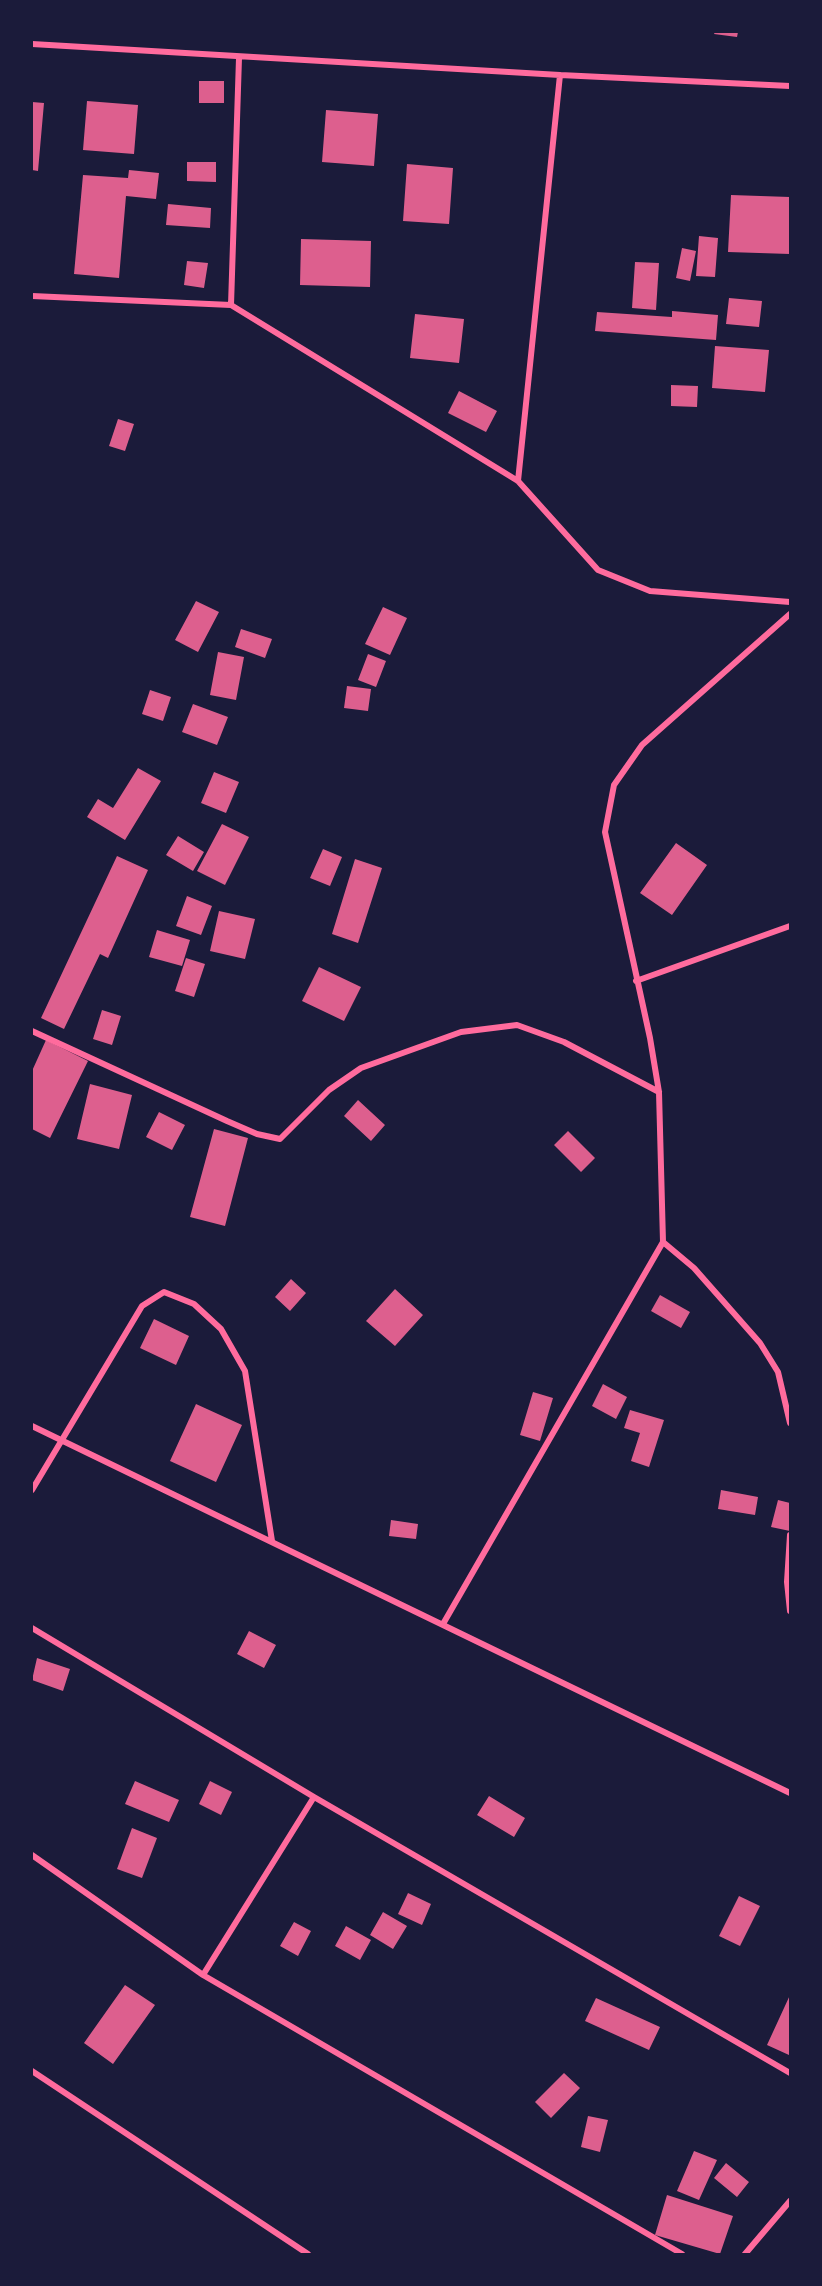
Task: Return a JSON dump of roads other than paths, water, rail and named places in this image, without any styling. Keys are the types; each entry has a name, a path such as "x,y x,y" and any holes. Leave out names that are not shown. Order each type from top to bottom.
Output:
{"street":[{"path":"32,44 239,58 790,86"},
{"path":"231,305 239,58"},
{"path":"518,481 560,75"},
{"path":"32,296 231,305 518,481 598,570 650,591 790,602"},
{"path":"443,1624 663,1242 659,1092 650,1038 605,832 614,785 642,745 790,614"},
{"path":"636,981 790,926"},
{"path":"32,1031 227,1122 257,1134 280,1139 329,1090 361,1068 461,1032 517,1024 564,1042 659,1092"},
{"path":"663,1242 694,1268 760,1343 778,1372 790,1423"},
{"path":"32,1491 142,1306 164,1292 194,1304 221,1329 245,1371 272,1541"},
{"path":"32,1426 790,1793"},
{"path":"790,1535 787,1582 790,1611"},
{"path":"32,1628 314,1797 790,2073"},
{"path":"203,1975 314,1797"},
{"path":"32,1855 203,1975 682,2254"},
{"path":"32,2071 308,2254"},
{"path":"745,2254 790,2201"}]}
